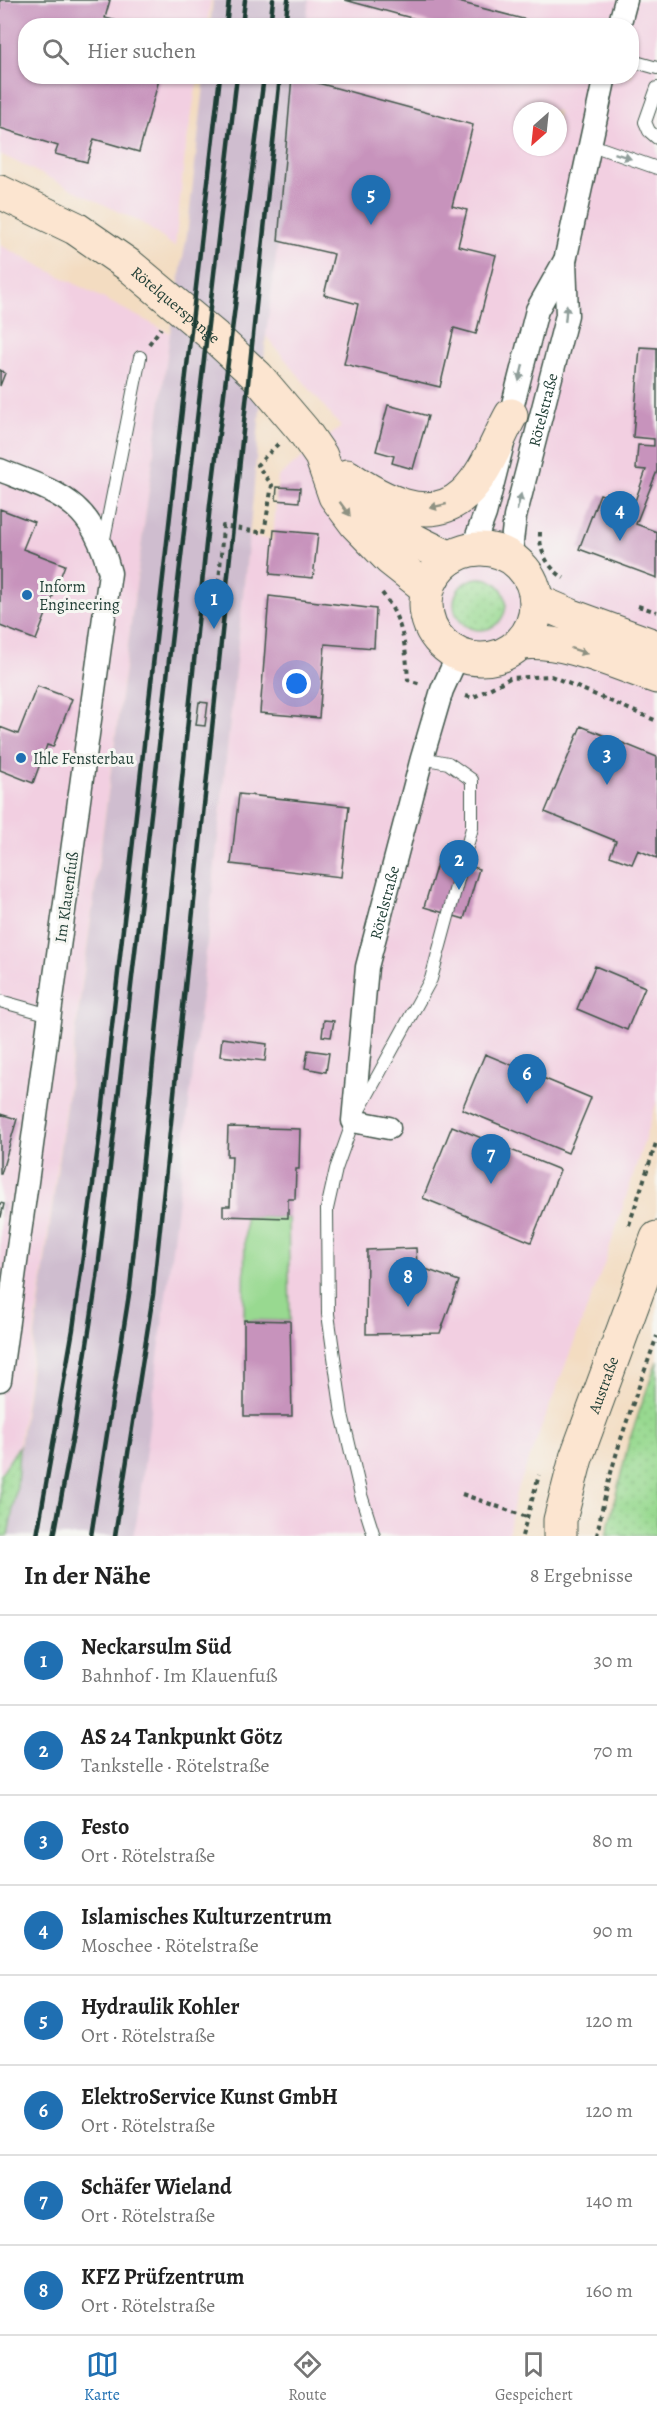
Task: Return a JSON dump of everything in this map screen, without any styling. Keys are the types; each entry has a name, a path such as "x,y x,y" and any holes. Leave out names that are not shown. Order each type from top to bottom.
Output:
{"main road":[{"name":"Rötelquerspange","path":"0,192 75,228 130,266 257,376 303,430 321,456 335,495 356,524 390,559 428,589"},
{"path":"347,476 389,501 413,508 431,509 446,505 464,495 477,478 511,415"},
{"name":"Rötelquerspange","path":"321,456 347,476 370,504 405,537 461,553"},
{"path":"487,549 501,552 514,559 530,577 537,601 536,616 531,630 522,643 498,657 471,659 458,655 434,634 428,620 426,604 428,589 441,566 461,553 487,549"},
{"path":"537,601 657,647"},
{"path":"522,643 562,645 657,677"},
{"name":"Austraße","path":"560,1536 560,1520 576,1458 657,1238"}],"street":[{"path":"621,18 626,0"},
{"name":"Rötelstraße","path":"514,559 512,542 515,517 567,315 565,261 603,84"},
{"name":"Rötelstraße","path":"461,553 485,514 537,310 565,261"},
{"name":"Im Klauenfuß","path":"0,471 56,492 84,514 103,546 110,573 0,1380"},
{"name":"Rötelstraße","path":"353,1121 367,967 422,758 442,690 458,655"},
{"path":"353,1121 389,1128"}],"lane":[{"path":"639,63 657,68"},
{"path":"657,88 645,122 649,131 657,138"},
{"path":"589,144 657,168"},
{"path":"103,546 140,357"},
{"path":"374,1536 361,1495 342,1414 328,1314 327,1209 336,1169 353,1121 431,979 472,828 472,780 448,763 422,758"},
{"path":"0,1001 50,1015"}],"path":[{"path":"140,357 167,319"},
{"path":"219,583 223,526 264,533 272,485 256,465 280,442"},
{"path":"515,517 540,520 542,552 549,565 567,580"},
{"path":"390,559 374,582 394,609 406,648 408,680 472,698 510,678 551,676 657,721"},
{"path":"635,605 657,612"},
{"path":"597,1536 600,1516 621,1438 657,1336"},
{"path":"462,1494 527,1517"}],"shaded area":[{"path":"0,0 211,0 208,18 18,18 18,84 197,84 185,153 175,247 142,223 0,154"},
{"path":"213,0 309,0 307,18 211,18"},
{"path":"300,0 657,0 657,1101 605,1262 515,1496 508,1536 133,1536 201,1002 249,536 273,540 278,477 341,427 266,336 287,84 639,84 639,18 297,18"},
{"path":"204,84 298,84 266,335 253,497 201,1002 137,1519 133,1536 8,1536 170,333 187,235"},
{"path":"0,245 170,333 19,1446 0,1475"}],"green space":[{"path":"480,578 490,580 498,586 504,594 506,604 504,614 498,622 490,628 480,630 470,628 462,622 456,614 454,604 456,594 462,586 470,580"},
{"path":"245,1217 288,1218 290,1321 244,1320"},
{"path":"657,1361 657,1536 606,1536 629,1441"},
{"path":"19,1446 17,1486 8,1536 0,1536 0,1475"}],"building":[{"path":"0,0 110,0 105,18 18,18 18,84 158,84 139,152 94,139 87,162 55,154 58,146 0,128"},
{"path":"345,0 451,0 519,18 411,18"},
{"path":"291,84 322,84 473,125 452,206 467,210 458,246 496,255 476,334 454,328 440,387 344,364 358,304 324,295 334,254 278,241"},
{"path":"640,347 657,348 657,471 636,524 657,532 657,578 579,549 600,494 627,504 622,519 628,521 646,470 636,469 638,445 654,446 654,439 633,437"},
{"path":"0,370 5,373 0,386"},
{"path":"388,405 428,416 413,469 392,463 394,456 376,451"},
{"path":"277,487 300,488 299,502 276,500"},
{"name":"Inform Engineering","path":"0,509 34,522 23,549 65,565 36,640 0,626"},
{"path":"274,530 318,534 313,578 270,574"},
{"path":"269,596 376,609 374,648 325,644 319,718 260,713"},
{"path":"37,686 72,699 53,747 47,745 33,783 0,770 0,727 18,734"},
{"path":"199,702 208,703 205,726 196,725"},
{"path":"581,726 657,757 657,858 638,850 632,864 610,856 616,841 545,812"},
{"path":"239,794 349,806 341,877 231,864"},
{"path":"439,857 479,869 464,919 424,907"},
{"path":"595,966 645,987 627,1030 577,1009"},
{"path":"324,1020 334,1021 331,1037 322,1036"},
{"path":"222,1038 267,1044 265,1061 220,1056"},
{"path":"308,1050 329,1053 326,1072 305,1068"},
{"path":"485,1054 591,1098 568,1153 462,1109"},
{"path":"0,1114 17,1119 1,1174 0,1174"},
{"path":"452,1126 560,1170 531,1242 423,1198"},
{"path":"228,1127 300,1129 299,1169 296,1169 295,1199 288,1199 288,1218 223,1216 223,1206 230,1206 232,1156 227,1156"},
{"path":"0,1203 4,1204 1,1217 0,1217"},
{"path":"416,1248 417,1266 459,1281 440,1333 366,1334 367,1250"},
{"path":"244,1320 290,1321 292,1416 244,1416"}],"railway":[{"path":"227,18 229,0"},
{"path":"243,18 245,0"},
{"path":"271,18 273,0"},
{"path":"286,18 288,0"},
{"path":"37,1536 73,1329 99,1140 219,84"},
{"path":"54,1536 75,1424 97,1278 236,84"},
{"path":"91,1536 130,1288 210,505 263,84"},
{"path":"115,1536 153,1295 279,84"}],"place":[{"name":"Hydraulik Kohler","path":"371,225"},
{"name":"Islamisches Kulturzentrum","path":"620,541"},
{"name":"Inform Engineering","path":"27,595"},
{"name":"Neckarsulm Süd","path":"214,629"},
{"name":"Ihle Fensterbau","path":"21,758"},
{"name":"Festo","path":"607,785"},
{"name":"AS 24 Tankpunkt Götz","path":"459,890"},
{"name":"ElektroService Kunst GmbH","path":"527,1104"},
{"name":"Schäfer Wieland","path":"491,1184"},
{"name":"KFZ Prüfzentrum","path":"408,1307"}]}
